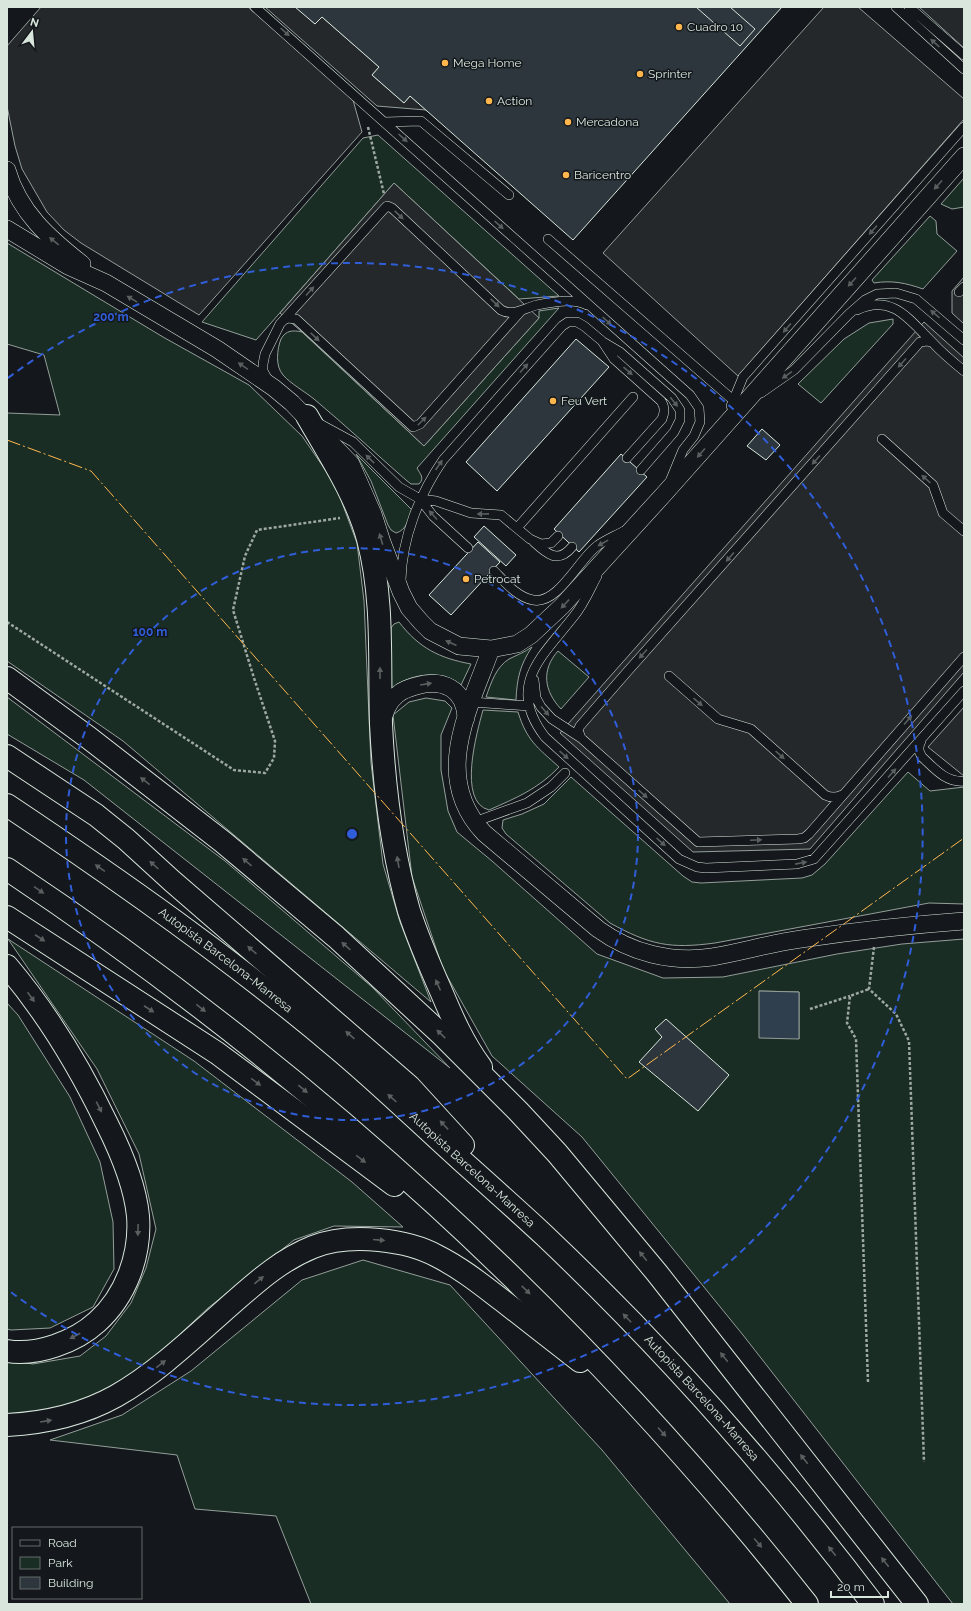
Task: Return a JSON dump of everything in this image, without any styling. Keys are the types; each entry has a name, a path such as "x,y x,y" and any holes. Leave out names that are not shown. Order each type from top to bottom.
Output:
{"main road":[{"path":"307,416 335,464 360,515 368,541 374,571 380,622 381,726 387,794 399,867 410,912 421,944 462,1038 486,1075 518,1112"},
{"path":"7,678 89,738 223,842 336,937 442,1035 518,1112 557,1153 657,1273 917,1604"},
{"path":"7,756 96,815 126,839 184,892 409,1086 546,1237"},
{"name":"Autopista Barcelona-Manresa","path":"7,805 84,856 194,934 275,997 339,1050 546,1237 654,1346 767,1471 873,1604"},
{"path":"7,868 200,1006 272,1064 413,1184 548,1312 635,1403 706,1481 807,1604"},
{"path":"7,917 217,1053 498,1263"},
{"path":"7,966 66,1046 99,1106 126,1168 134,1192 138,1215 138,1238 133,1262 127,1280 118,1298 107,1313 92,1326 74,1337 56,1345 36,1351 7,1351"},
{"path":"7,1426 50,1421 84,1411 116,1396 173,1355 259,1280 279,1265 297,1254 315,1246 340,1241 365,1239 391,1241 416,1247 443,1259 480,1283 635,1403"}],"street":[{"path":"7,229 68,266 106,283 217,349 274,388 307,416 351,464 373,514 401,592 409,608 430,630 443,639 459,646 490,649 517,644 531,635 562,606 718,433 737,404 964,156"},
{"path":"7,170 10,182 29,214 47,236 106,283"},
{"path":"490,649 466,718 460,739 457,758 457,775 461,797 466,809 474,822 484,832 598,930 614,941 638,951 660,957 688,959 712,957 783,941 876,929 964,921"},
{"path":"381,726 386,710 397,695 405,690 425,683 444,684 452,688 464,702 466,718"}],"lane":[{"path":"255,7 690,395 699,408 700,416 697,429 694,436 683,450 664,494"},
{"path":"896,7 964,69"},
{"path":"909,7 964,56"},
{"path":"384,122 421,122 509,195"},
{"path":"737,404 743,377 964,128"},
{"path":"274,388 266,378 263,371 263,364 280,324 387,206 392,208 501,310 512,313 536,305 573,301 592,307"},
{"path":"548,239 737,404"},
{"path":"737,404 794,370 849,314 865,300 877,294 896,293 907,295 923,304 964,340"},
{"path":"849,314 862,307 871,305 894,308 912,320 932,342 964,371"},
{"path":"284,320 288,318 296,320 413,427 420,424 521,311"},
{"path":"401,592 402,563 405,546 420,500 431,477 443,460 562,326 568,322 577,322 584,326 602,341 626,357 672,398 680,410 680,420 674,432 641,470"},
{"path":"602,341 614,359 661,401 664,406 662,419 628,458"},
{"path":"580,738 578,730 580,726 920,342 932,342"},
{"path":"517,528 633,397"},
{"path":"307,416 353,442 399,487 420,500 433,516 468,548"},
{"path":"882,439 934,485 943,513 964,531"},
{"path":"420,500 436,501 471,513 501,515 544,552 550,555 557,557 564,555 572,547"},
{"path":"494,571 516,592 524,596 533,600 548,598 567,580 596,547 637,524"},
{"path":"530,539 541,544 546,544 551,543 558,536"},
{"path":"610,554 575,615 546,649 535,667 530,678 528,697 529,706 536,725 545,737 679,859 692,865 706,868 797,864 814,859 964,691"},
{"path":"546,649 535,673 534,681 536,698 541,706 552,719 580,738 698,842 804,838 964,657"},
{"path":"669,676 718,719 751,729 825,795 837,798 842,795"},
{"path":"472,702 529,706"},
{"path":"921,740 918,746 919,753 937,771 953,782 964,781"},
{"path":"474,822 527,803 551,788 565,774"}],"path":[{"path":"361,101 387,206"},
{"path":"7,622 234,770 265,773 274,758 275,741 233,610 245,556 257,530 360,515"},
{"path":"869,989 876,929"},
{"path":"810,1010 869,989"},
{"path":"869,989 896,1014 909,1041 924,1462"},
{"path":"850,996 848,1023 856,1039 868,1382"}],"green space":[{"path":"378,135 559,296 519,299 394,183 256,340 202,322 363,138"},
{"path":"964,178 964,207 952,209 941,204"},
{"path":"930,216 936,221 937,234 957,251 923,289 899,283 874,283 872,280"},
{"path":"7,243 163,337 249,385 302,436 335,484 357,543 364,601 371,763 383,864 400,922 431,1002 123,741 7,661 7,413 60,415 44,355 7,344"},
{"path":"559,308 417,468 422,478 419,484 411,484 394,470 314,399 283,375 279,367 278,348 281,339 287,332 290,331 302,332 424,446 539,318 539,311"},
{"path":"893,319 893,324 821,403 798,384 844,339 869,323"},
{"path":"356,454 412,510 407,524 400,532 396,533 391,530 388,525 371,481"},
{"path":"399,622 414,639 430,650 449,659 471,664 461,685 443,676 423,675 404,681 387,692 391,628 394,624"},
{"path":"532,647 520,672 516,700 486,697 494,676 504,662"},
{"path":"558,651 589,677 561,709 551,695 547,680 549,666"},
{"path":"7,697 225,861 372,987 450,1068 84,780 7,734"},
{"path":"426,698 445,701 452,708 441,735 441,770 448,811 457,832 597,954 663,978 723,977 837,954 902,944 964,939 964,1604 953,1604 743,1335 582,1137 492,1056 443,969 412,877 393,715 409,702","holes":["759,991 799,992 799,1039"]},
{"path":"483,710 518,712 521,722 529,737 559,767 535,787 489,810 479,804 474,794 471,781 474,749"},
{"path":"908,772 930,791 964,787 964,904 929,903 715,943 685,946 661,944 649,941 610,923 506,834 502,828 503,820 522,814 544,804 571,777 683,876 692,882 701,883 802,878 812,875 825,864"},
{"path":"8,939 194,1061 352,1182 403,1227 334,1226 294,1240 208,1308 147,1365 97,1396 54,1412 7,1415 7,1360 33,1364 80,1356 106,1336 131,1303 146,1268 156,1229 139,1154 97,1069"},
{"path":"7,1003 18,1015 70,1097 100,1162 113,1222 114,1269 93,1307 50,1328 7,1329"},
{"path":"363,1260 450,1285 602,1450 730,1604 311,1604 276,1516 195,1509 177,1455 50,1440 122,1415 191,1371 302,1280"}],"shaded area":[{"path":"41,7 248,7 353,100 362,132 199,315 81,243 64,230 47,212 22,169 15,146 7,106 7,46"},
{"path":"265,7 296,7 315,24 322,17 379,67 372,75 404,103 410,96 426,110 377,106"},
{"path":"824,7 858,7 964,99 964,119 738,376 603,253"},
{"path":"919,7 964,7 964,48"},
{"path":"394,183 539,318 424,446 309,338 280,313"},
{"path":"964,277 964,324 952,313 952,291"},
{"path":"924,322 964,358 964,672 810,849 693,852 560,733"},
{"path":"964,707 964,776 928,747"}],"water":[{"path":"759,991 799,992 799,1039 759,1038"}],"building":[{"name":"Baricentro","path":"295,7 782,7 573,240 410,96 404,103 372,75 379,67 322,17 315,24"},
{"path":"696,7 730,7 755,29 740,46"},
{"path":"576,339 609,367 497,491 466,462"},
{"path":"762,429 780,445 766,460 747,446"},
{"path":"621,454 647,477 579,552 554,529"},
{"path":"484,526 516,555 506,566 474,537"},
{"path":"478,542 500,562 451,615 429,595"},
{"path":"666,1019 729,1075 698,1111 639,1062 662,1037 655,1029"}],"power":[{"path":"7,440 91,471 627,1079 964,838"}],"place":[{"name":"Cuadro 10","path":"679,27"},
{"name":"Mega Home","path":"445,63"},
{"name":"Sprinter","path":"640,74"},
{"name":"Action","path":"489,101"},
{"name":"Mercadona","path":"568,122"},
{"name":"Baricentro","path":"566,175"},
{"name":"Feu Vert","path":"553,401"},
{"name":"Petrocat","path":"466,579"}]}
